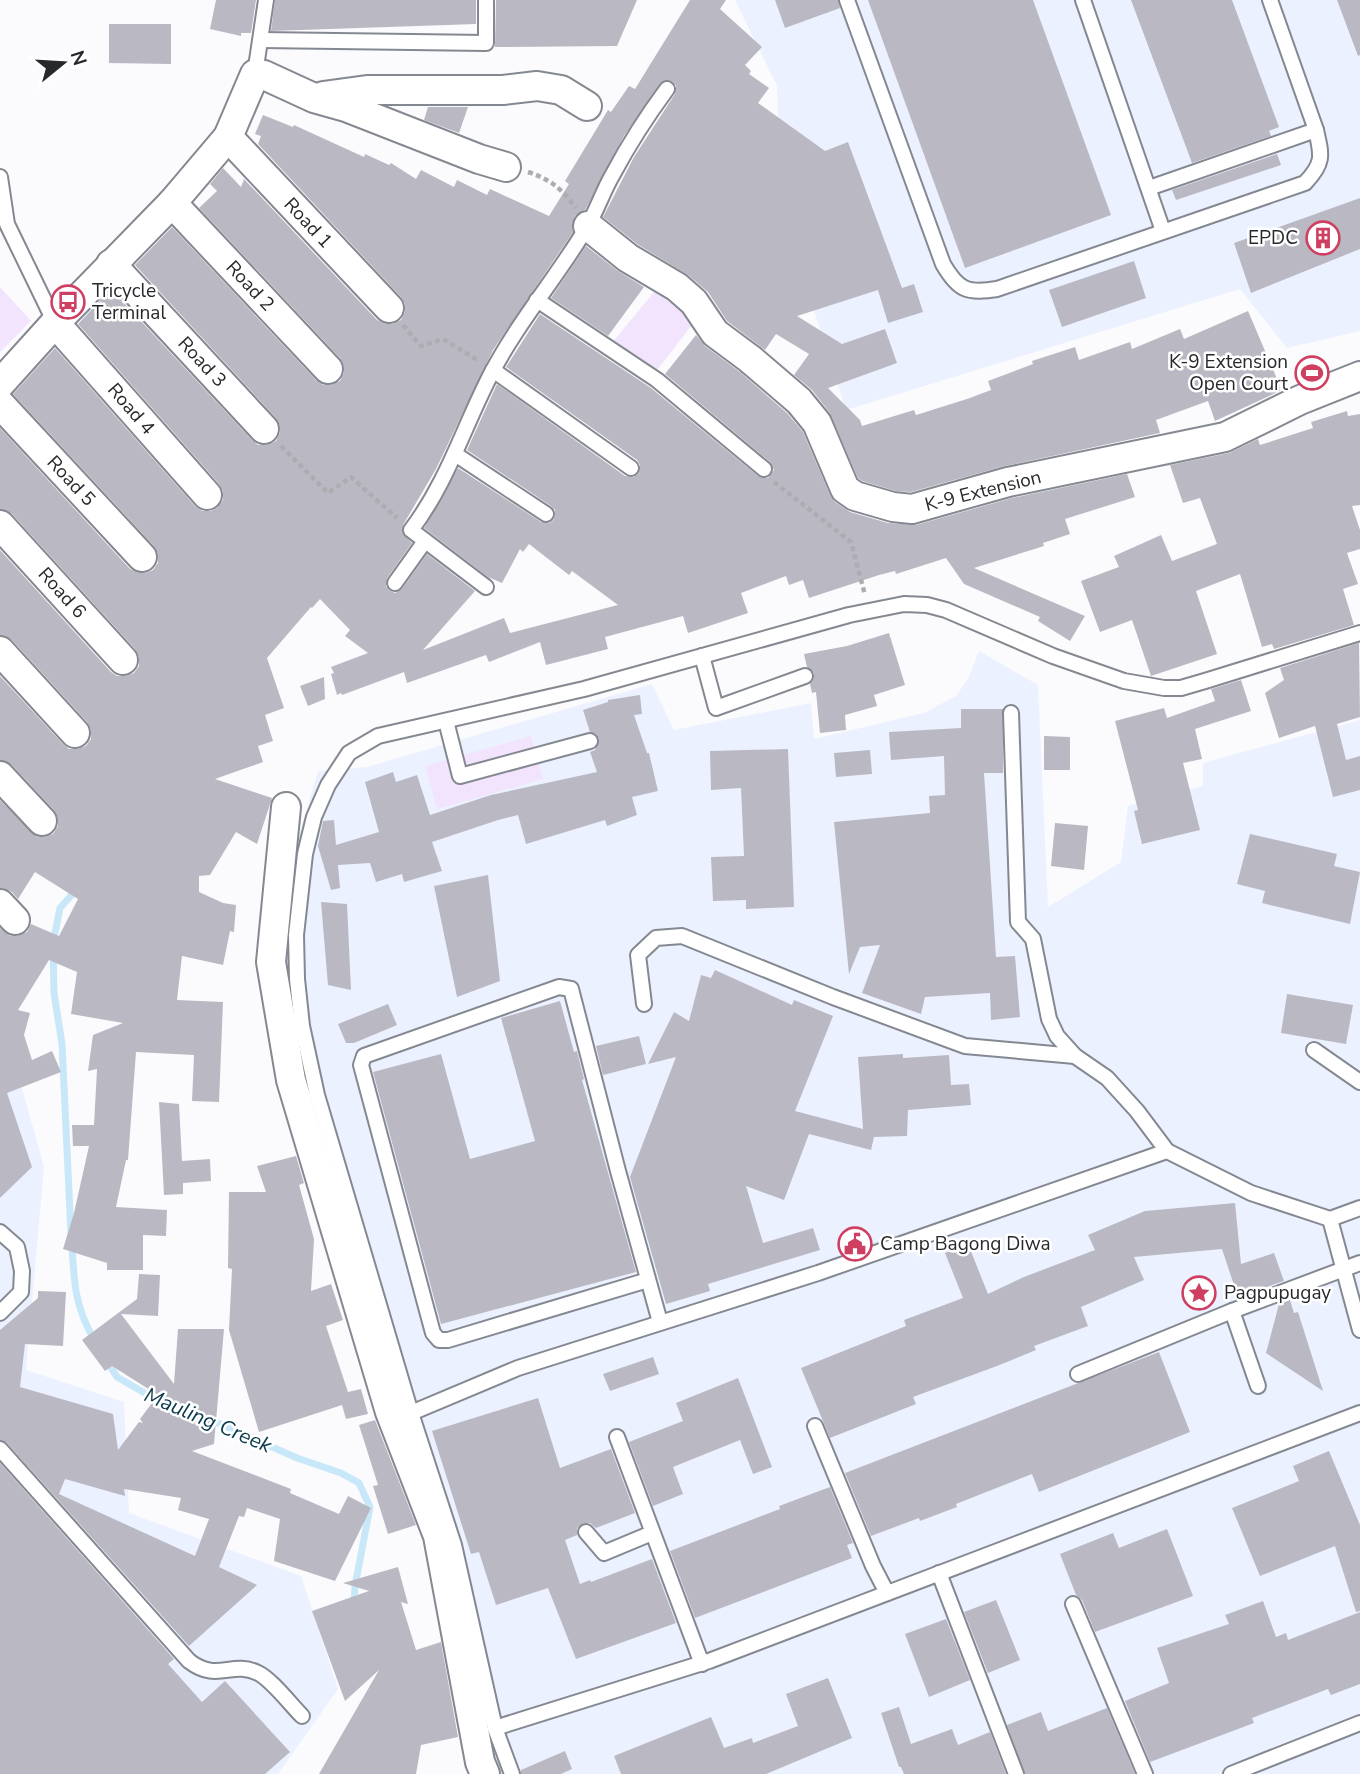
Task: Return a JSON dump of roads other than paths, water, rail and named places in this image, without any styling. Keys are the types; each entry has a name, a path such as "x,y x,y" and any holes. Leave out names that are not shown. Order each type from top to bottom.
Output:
{"street":[{"path":"0,384 111,264 172,203 228,137 255,74 264,75 314,98 346,107 506,167"},
{"path":"314,98 367,90 503,90 537,86 561,90 587,106"},
{"name":"Road 1","path":"228,137 389,309"},
{"name":"Road 2","path":"172,203 328,369"},
{"name":"K-9 Extension","path":"588,226 628,258 677,287 694,302 715,333 799,401 817,423 845,489 855,496 893,507 912,509 1009,482 1225,437 1300,400 1360,376"},
{"name":"Road 3","path":"111,264 264,429"},
{"name":"Road 4","path":"55,323 207,495"},
{"name":"Road 5","path":"0,404 142,557"},
{"name":"Road 6","path":"0,525 123,660"},
{"path":"0,651 75,733"},
{"path":"0,776 42,821"},
{"path":"286,807 271,962 291,1080 390,1412 438,1536 480,1762 485,1774"}],"lane":[{"path":"255,74 267,0"},
{"path":"261,40 486,43 486,0"},
{"path":"847,0 943,264 952,279 964,290 980,292 997,289 1305,183 1315,173 1321,162 1316,130 1270,0"},
{"path":"1083,0 1163,232"},
{"path":"485,587 411,530 455,454 494,370 537,300 588,226 612,175 641,124 667,89"},
{"path":"1149,188 1316,130"},
{"path":"0,177 7,224 55,323"},
{"path":"537,300 657,380 764,469"},
{"path":"494,370 631,468"},
{"path":"455,454 546,514"},
{"path":"395,583 425,541"},
{"path":"512,1774 495,1728 454,1545 411,1412 317,1095 302,1026 296,935 308,842 314,817 337,769 349,753 378,736 584,689 869,611 904,604 927,605 946,610 1053,656 1124,681 1164,688 1181,688 1360,633"},
{"path":"702,656 716,708 805,676"},
{"path":"1011,713 1018,922 1033,939 1049,1019 1057,1036 1075,1056 1107,1078 1137,1111 1167,1151 1251,1193 1330,1219 1360,1208"},
{"path":"446,721 460,776 590,741"},
{"path":"644,1004 638,955 656,938 682,936 832,998 965,1046 1075,1056"},
{"path":"648,1280 448,1340 439,1340 433,1333 361,1065 364,1056 559,987 571,989 660,1322"},
{"path":"1314,1050 1360,1082"},
{"path":"411,1412 517,1368 818,1273 1167,1151"},
{"path":"1330,1219 1360,1330"},
{"path":"0,1232 17,1247 22,1271 21,1292 0,1313"},
{"path":"1078,1374 1232,1311 1360,1263"},
{"path":"1232,1311 1258,1386"},
{"path":"495,1728 702,1664 1360,1413"},
{"path":"815,1426 873,1566 887,1593"},
{"path":"617,1437 702,1664"},
{"path":"0,1449 189,1661 201,1670 213,1672 246,1669 260,1674 302,1716"},
{"path":"586,1532 604,1553 652,1533"},
{"path":"939,1573 1016,1774"},
{"path":"1073,1604 1145,1774"},
{"path":"1231,1774 1360,1723"}],"waterway":[{"name":"Mauling Creek","path":"71,1234 62,1044 54,993 53,943 60,908 77,889"},
{"name":"Mauling Creek","path":"72,1245 77,1295 83,1317 95,1341"},
{"name":"Mauling Creek","path":"106,1360 117,1377 162,1403"},
{"name":"Mauling Creek","path":"209,1419 297,1458 341,1473 359,1483 370,1507 355,1586 354,1606"}],"place":[{"name":"EPDC","path":"1323,238"},
{"name":"Tricycle Terminal","path":"68,302"},
{"name":"K-9 Extension Open Court","path":"1312,373"},
{"name":"Camp Bagong Diwa","path":"855,1244"},
{"name":"Pagpupugay","path":"1199,1293"}]}
